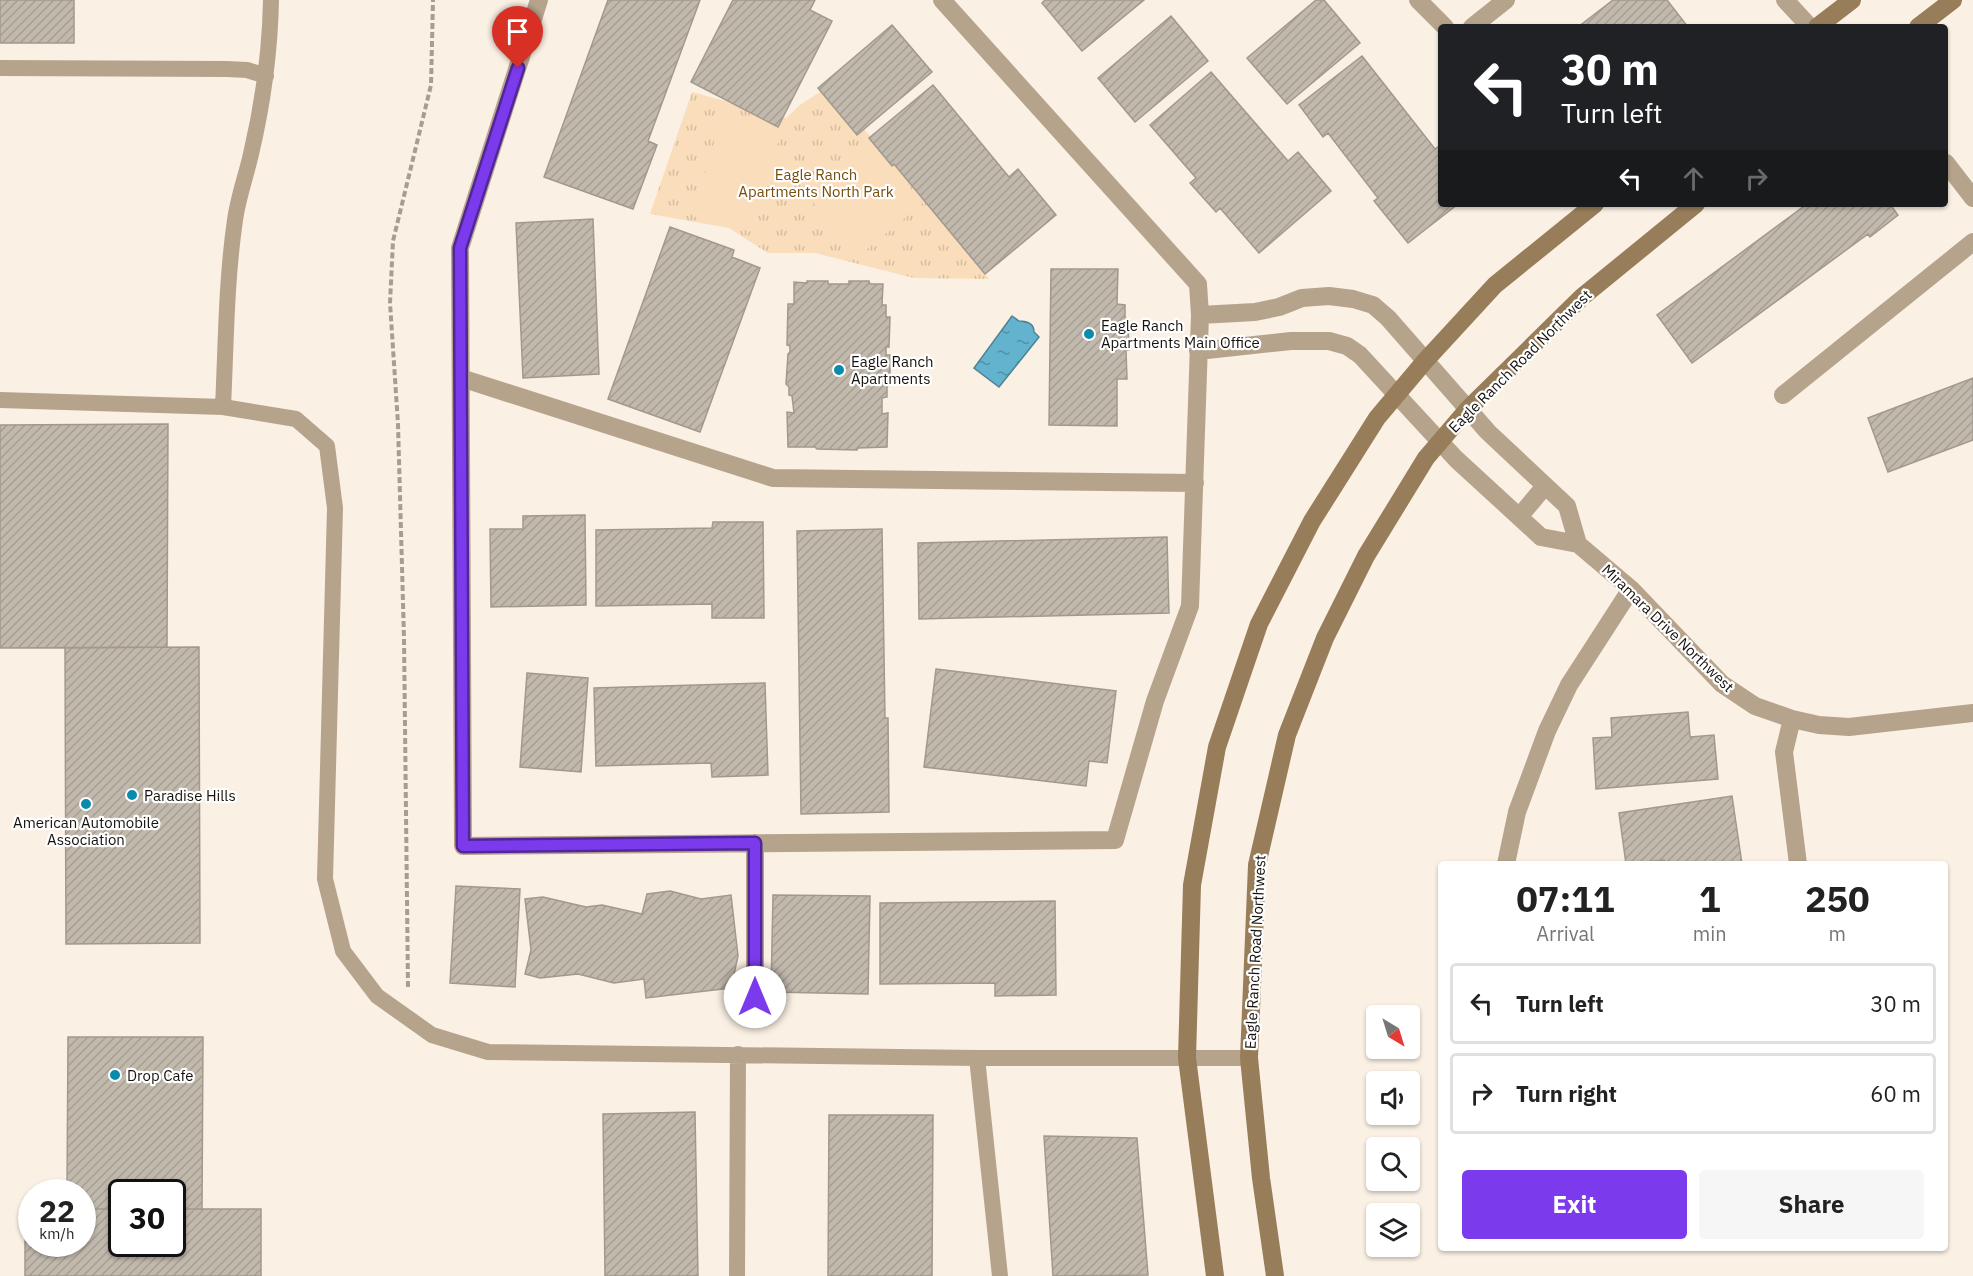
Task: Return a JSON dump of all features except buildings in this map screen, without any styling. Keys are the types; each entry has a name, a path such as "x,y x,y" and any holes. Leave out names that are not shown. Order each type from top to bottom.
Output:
{"main road":[{"path":"1821,24 1852,0"},
{"path":"1922,24 1953,0"},
{"path":"1215,1276 1187,1058 1192,885 1217,747 1259,624 1312,521 1377,418 1425,361 1495,285 1591,207"},
{"name":"Eagle Ranch Road Northwest","path":"1275,1276 1261,1178 1248,1058 1257,865 1287,735 1325,638 1366,556 1426,458 1467,410 1582,297 1692,207"}],"street":[{"path":"539,0 460,248 463,846 1115,840 1155,701 1190,606 1200,315 1198,284 942,0"},
{"path":"1418,0 1442,24"},
{"path":"1476,24 1506,0"},
{"path":"1785,0 1807,24"},
{"path":"1948,165 1970,189"},
{"path":"1783,395 1973,242"},
{"path":"1200,315 1255,312 1279,307 1302,298 1329,296 1353,298 1372,305 1388,318 1488,432 1567,506 1578,544"},
{"name":"Miramara Drive Northwest","path":"1198,351 1292,341 1329,341 1347,346 1360,355 1456,459 1541,537 1578,544 1631,589 1722,684 1755,706 1792,719 1848,728 1973,713"},
{"path":"461,378 773,478 1194,483"},
{"path":"1519,517 1545,486"},
{"path":"1507,861 1517,812 1547,731 1569,686 1631,589"},
{"path":"1792,719 1784,752 1798,861"},
{"path":"755,843 755,997"}],"lane":[{"path":"223,407 231,250 266,76 272,0"},
{"path":"0,68 227,69 247,70 266,76"},
{"path":"0,400 223,407 296,419 327,446 335,508 325,879 343,951 377,996 432,1035 488,1052 977,1058 1248,1058"},
{"path":"737,1276 738,1054"},
{"path":"977,1058 1000,1276"}],"path":[{"path":"409,1019 404,638 398,424 390,303 393,241 431,85 433,0"}],"green space":[{"name":"Eagle Ranch Apartments North Park","path":"826,88 916,186 989,279 914,278 815,253 768,253 729,228 650,214 692,92 786,118 800,105"},
{"path":"723,112 782,129 752,232 692,216"},
{"path":"872,142 923,203 860,255 808,197"}],"water":[{"path":"1012,316 1031,325 1039,337 999,387 974,368"}],"place":[{"name":"Eagle Ranch Apartments Main Office","path":"1089,334"},
{"name":"Eagle Ranch Apartments","path":"839,370"},
{"name":"Paradise Hills","path":"132,795"},
{"name":"American Automobile Association","path":"86,804"},
{"name":"Drop Cafe","path":"115,1075"}],"route":[{"path":"518,68 460,248 463,846 755,843 755,997"}]}
